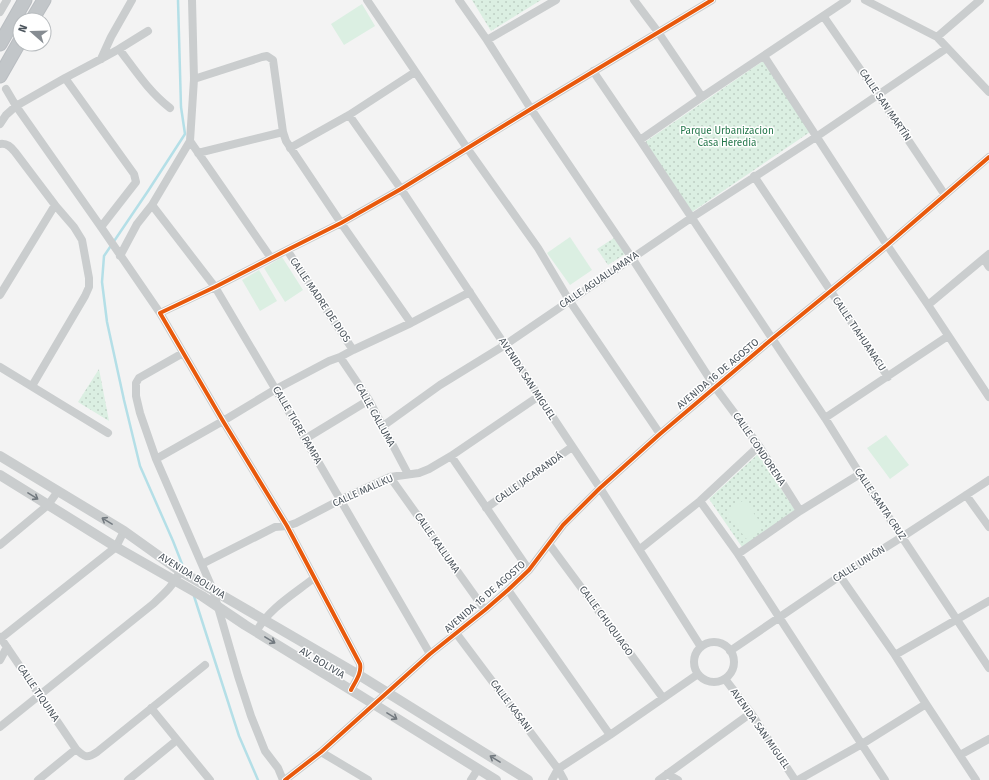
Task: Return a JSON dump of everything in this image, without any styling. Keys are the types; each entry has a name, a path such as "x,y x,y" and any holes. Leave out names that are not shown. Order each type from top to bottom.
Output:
{"highway":[{"path":"0,44 25,0"},
{"path":"37,12 44,0"},
{"path":"0,76 14,52"}],"street":[{"path":"0,12 7,0"},
{"path":"101,59 111,37 132,0"},
{"path":"120,256 137,224 152,205 190,141 194,79 192,0"},
{"path":"367,0 467,148 538,248 569,300 660,434"},
{"name":"CALLE CONDORENA","path":"459,0 632,258 715,388 759,446 800,511"},
{"path":"487,40 556,0"},
{"path":"634,0 658,32 702,97"},
{"path":"160,313 287,250 401,189 712,0"},
{"path":"640,140 847,0"},
{"path":"864,0 937,37 989,92"},
{"path":"937,37 980,0"},
{"name":"CALLE SAN MARTÍN","path":"824,17 945,195"},
{"path":"0,124 6,115 16,106 119,50 148,31"},
{"name":"CALLE AGUALLAMAYA","path":"383,426 440,385 504,345 691,218 816,137 947,48"},
{"path":"119,50 160,101 170,108"},
{"path":"194,79 262,57 267,56 273,60 283,132 286,141 411,323"},
{"path":"764,56 887,245 948,336 988,392"},
{"name":"CALLE SANTA CRUZ","path":"593,71 989,668"},
{"path":"290,148 349,115 415,72"},
{"path":"65,78 134,174 136,182 101,227"},
{"path":"6,89 16,106 160,313 287,526 360,664 361,668 359,675 351,690"},
{"name":"AVENIDA SAN MIGUEL","path":"349,115 401,189 600,488 701,647"},
{"path":"198,152 283,132"},
{"path":"190,141 271,258"},
{"path":"0,144 9,145 74,227 82,240 89,278 89,286 85,296 32,386"},
{"name":"AVENIDA 16 DE AGOSTO","path":"284,780 321,752 430,654 508,590 529,570 563,526 600,488 660,434 772,339 887,245 989,157"},
{"name":"CALLE TIAHUANACU","path":"754,176 888,377"},
{"path":"0,295 55,204"},
{"name":"CALLE TIGRE PAMPA","path":"152,205 215,287 430,654"},
{"name":"CALLE MADRE DE DIOS","path":"287,250 353,350"},
{"path":"928,305 986,256 989,266"},
{"path":"156,459 329,360 340,357 411,323 470,292"},
{"path":"824,418 948,336"},
{"path":"183,353 139,378 136,383 136,396 140,413 156,459 213,590 251,716 265,751 278,768 284,780"},
{"name":"CALLE CALLUMA","path":"340,357 369,400 408,474"},
{"path":"0,367 108,433"},
{"name":"CALLE MALLKU","path":"202,564 275,527 287,526 296,523 340,500 390,477 419,473 429,469 451,456 538,396"},
{"path":"305,439 369,400"},
{"path":"640,549 700,501 759,446"},
{"name":"CALLE JACARANDÁ","path":"486,508 572,447"},
{"name":"AVENIDA BOLIVIA","path":"0,456 124,531 180,571 387,692"},
{"path":"451,456 529,570"},
{"path":"738,554 800,511 860,474"},
{"name":"AVENIDA BOLIVIA","path":"0,475 116,546 180,583"},
{"name":"CALLE KALLUMA","path":"390,477 484,610"},
{"name":"CALLE UNIÓN","path":"730,651 840,576 989,480"},
{"path":"0,545 48,505 58,491"},
{"path":"966,494 989,527"},
{"path":"700,501 738,554 885,780"},
{"path":"0,638 116,546 124,531"},
{"name":"CALLE CHUQUIAGO","path":"549,544 663,698"},
{"path":"0,727 166,592 180,583 180,571"},
{"path":"840,576 895,655 976,780"},
{"path":"256,632 264,620 276,608 314,578"},
{"name":"AV. BOLIVIA","path":"180,583 218,606 256,632 496,780"},
{"path":"508,590 610,735"},
{"path":"895,655 989,601"},
{"name":"CALLE KASANI","path":"456,633 564,780"},
{"name":"CALLE TIQUINA","path":"0,638 76,750"},
{"path":"552,780 558,770 698,674 694,663 697,651 701,647 713,642 720,643 730,651"},
{"path":"0,660 7,647"},
{"name":"AVENIDA SAN MIGUEL","path":"698,674 707,681 713,682 725,679 732,669 733,663 730,651"},
{"path":"43,779 76,750 85,756 92,756 205,665"},
{"name":"AVENIDA SAN MIGUEL","path":"725,679 751,713 796,780"},
{"path":"387,692 528,780"},
{"path":"796,780 862,744 926,704"},
{"path":"151,708 210,780"},
{"path":"658,780 751,713"},
{"path":"960,755 989,739"},
{"path":"128,780 177,740"},
{"path":"321,752 368,780"},
{"path":"471,780 478,769"},
{"path":"667,774 678,780"}],"green space":[{"path":"472,0 541,0 491,31"},
{"path":"362,4 375,26 344,45 331,24"},
{"name":"Parque Urbanizacion Casa Heredia","path":"763,61 810,132 692,212 645,142"},
{"path":"570,237 592,270 570,285 547,253"},
{"path":"614,238 625,254 608,265 597,249"},
{"path":"282,257 303,290 285,302 264,268"},
{"path":"259,270 277,301 260,311 242,280"},
{"path":"99,369 109,421 78,402"},
{"path":"886,435 909,465 890,479 867,448"},
{"path":"758,454 795,510 742,547 709,499"},
{"path":"744,500 763,526 746,539 727,512"}],"waterway":[{"path":"178,0 181,107 185,134 104,256 102,282 107,322 140,466 184,569"},
{"path":"194,596 239,736 258,780"}],"cycle path":[{"path":"351,690 359,674 360,664 287,526 160,313 215,287 341,223 401,189 712,0"},
{"path":"285,780 321,752 430,654 508,590 529,570 563,525 600,488 660,434 772,339 887,245 989,157"}]}
